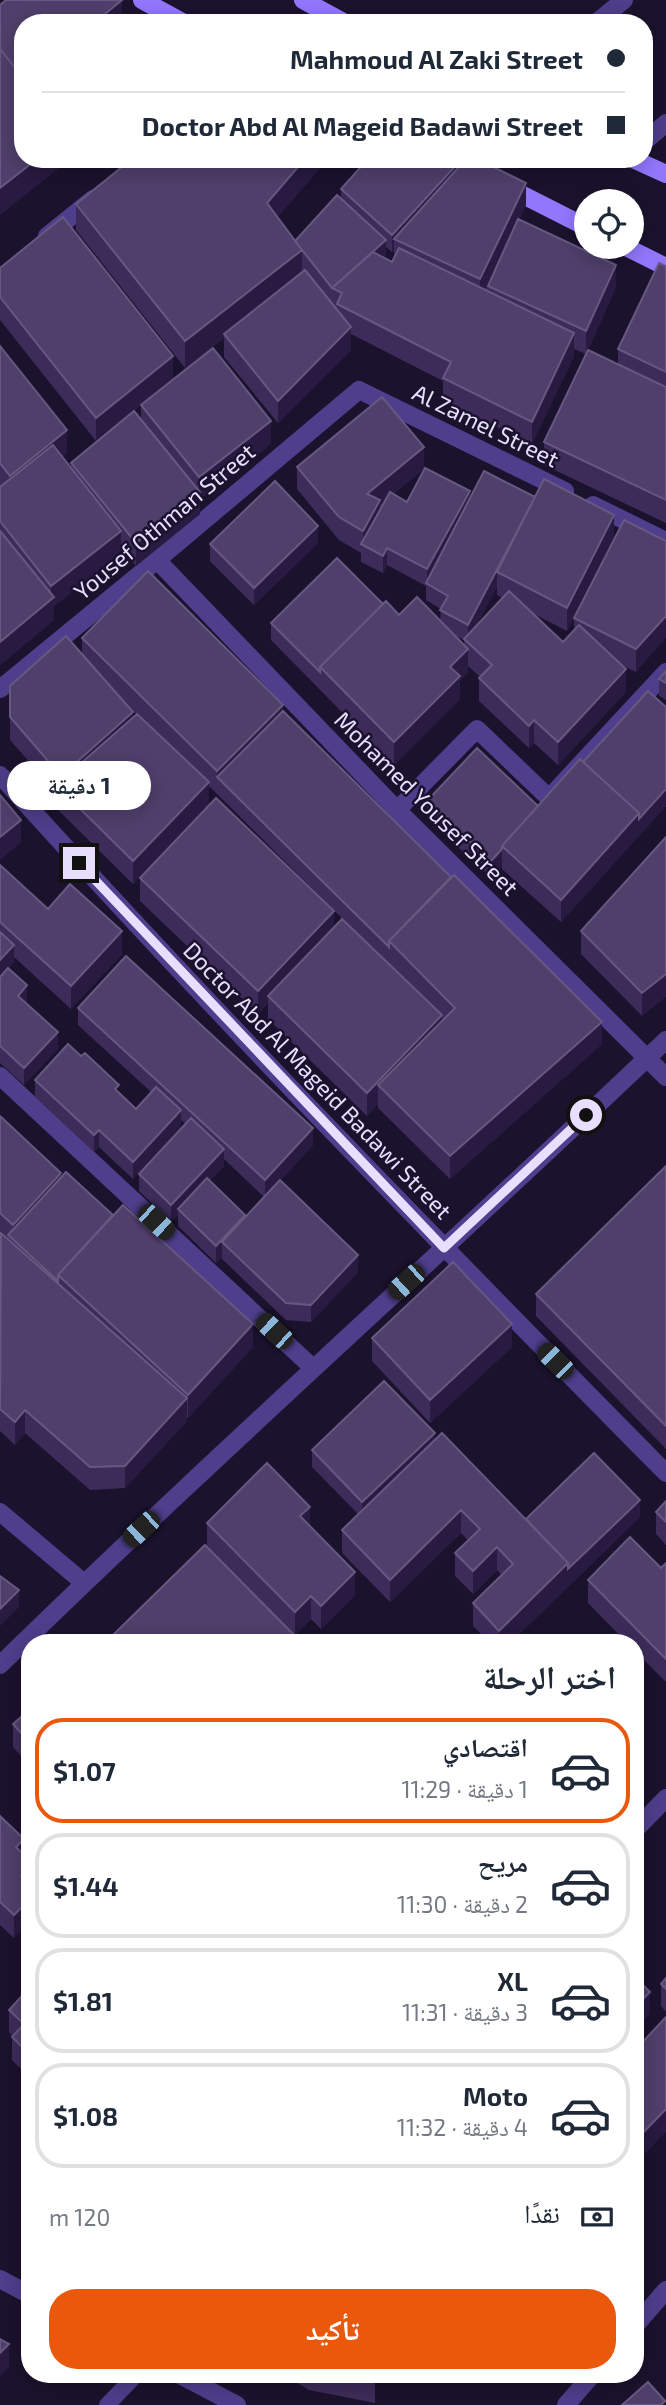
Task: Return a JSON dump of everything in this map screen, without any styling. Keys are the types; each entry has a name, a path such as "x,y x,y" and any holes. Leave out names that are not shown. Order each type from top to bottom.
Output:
{"main road":[{"path":"142,0 168,14"},
{"path":"309,1 330,14"},
{"path":"488,178 574,221"},
{"path":"644,256 666,267"}],"street":[{"path":"607,14 624,0"},
{"path":"653,134 666,122"},
{"path":"31,248 102,192"},
{"name":"Al Zamel Street","path":"359,390 666,541"},
{"name":"Yousef Othman Street","path":"0,689 359,390"},
{"name":"Mohamed Yousef Street","path":"157,560 397,810 666,1077"},
{"path":"397,810 477,729 549,798 666,672"},
{"name":"Doctor Abd Al Mageid Badawi Street","path":"0,775 94,880 444,1248 666,1473"},
{"path":"32,1634 666,1040"},
{"path":"0,1076 313,1368"},
{"path":"0,1512 84,1583"},
{"path":"0,1665 21,1644"},
{"path":"644,1821 666,1798"},
{"path":"0,2279 21,2290"},
{"path":"644,2316 666,2290"},
{"path":"207,2383 237,2405"},
{"path":"566,2405 586,2383"}],"lane":[{"path":"107,2405 128,2383"}],"building":[{"path":"6,0 122,0 105,14 14,14 14,67 0,49 0,5"},
{"path":"0,49 14,67 14,168 26,168 0,188"},
{"path":"121,168 297,168 267,203 302,250 185,341 76,204"},
{"path":"360,168 454,168 392,235 341,189"},
{"path":"458,168 495,168 526,183 480,279 394,239"},
{"path":"337,195 386,240 332,288 295,241"},
{"path":"63,217 173,356 96,418 0,297 0,268"},
{"path":"518,219 574,245 574,259 603,259 616,265 586,331 488,286"},
{"path":"399,248 574,333 532,422 443,378 451,362 337,304 342,293 332,288 373,252 392,262"},
{"path":"659,263 666,266 666,372 618,349"},
{"path":"305,270 351,327 278,401 224,334"},
{"path":"0,346 67,430 10,476 0,463"},
{"path":"213,348 271,421 199,477 141,405"},
{"path":"588,350 666,387 666,500 544,442"},
{"path":"382,397 424,447 367,494 380,500 363,531 339,517 297,467"},
{"path":"134,411 200,492 136,543 71,463"},
{"path":"53,445 121,531 51,586 0,521 0,487"},
{"path":"425,468 470,491 427,569 387,548 383,556 361,544 390,492 407,502"},
{"path":"484,471 535,497 468,625 440,610 448,596 426,583"},
{"path":"544,479 614,515 567,608 497,572"},
{"path":"275,481 318,526 254,588 210,544"},
{"path":"624,520 666,541 666,616 636,649 574,618"},
{"path":"0,531 54,597 0,642"},
{"path":"337,558 383,604 320,667 320,672 271,623"},
{"path":"148,571 283,705 217,771 82,638"},
{"path":"509,591 563,642 579,625 626,669 558,742 534,720 529,726 479,678 492,665 464,639"},
{"path":"417,597 468,649 450,667 460,676 394,742 320,667 386,601 399,615"},
{"path":"66,636 133,712 61,776 10,717 10,686"},
{"path":"666,671 666,683 659,679"},
{"path":"648,691 666,707 666,789 639,819 639,813 583,762"},
{"path":"283,711 451,877 389,941 389,947 217,777"},
{"path":"137,714 209,782 133,861 56,785"},
{"path":"477,748 538,806 491,861 427,801"},
{"path":"580,759 639,813 561,900 502,846"},
{"path":"0,795 21,820 0,837"},
{"path":"216,798 334,911 258,991 140,878"},
{"path":"666,837 666,974 642,993 581,931"},
{"path":"0,865 48,909 70,884 122,931 71,986 0,922"},
{"path":"454,875 602,1022 450,1156 378,1085 455,1008 389,941"},
{"path":"342,919 442,1015 367,1093 268,996"},
{"path":"0,932 14,945 0,960"},
{"path":"126,956 313,1128 265,1180 78,1008"},
{"path":"8,968 27,985 18,996 58,1032 24,1068 0,1046 0,977"},
{"path":"68,1044 81,1056 85,1053 119,1085 115,1089 136,1109 156,1087 181,1110 133,1162 99,1130 94,1135 35,1080"},
{"path":"0,1116 61,1173 13,1225 0,1213"},
{"path":"191,1118 224,1149 171,1205 139,1174"},
{"path":"666,1166 666,1426 536,1294"},
{"path":"66,1172 113,1215 58,1275 58,1281 8,1235"},
{"path":"207,1178 245,1215 216,1246 178,1209"},
{"path":"280,1180 358,1255 311,1305 286,1303 222,1242"},
{"path":"123,1205 253,1324 188,1395 58,1275"},
{"path":"1,1233 187,1398 125,1466 90,1467 25,1410 15,1422 0,1409"},
{"path":"453,1262 512,1324 430,1400 372,1338"},
{"path":"384,1381 435,1433 362,1502 312,1450"},
{"path":"442,1433 568,1563 499,1631 473,1603 513,1564 497,1547 473,1571 455,1553 480,1529 461,1510 390,1580 342,1530"},
{"path":"594,1453 640,1500 568,1569 568,1563 526,1519"},
{"path":"267,1463 310,1507 300,1516 355,1572 321,1606 311,1596 295,1612 207,1523"},
{"path":"666,1501 666,1522 656,1512"},
{"path":"630,1537 661,1568 666,1563 666,1659 644,1634 588,1580"},
{"path":"205,1545 293,1634 114,1634"},
{"path":"0,1576 19,1590 0,1609"},
{"path":"21,1717 21,1733 13,1724"},
{"path":"0,1816 21,1836 21,1842 16,1847 21,1852 21,1908 14,1915 0,1902"},
{"path":"644,1986 650,1992 644,1998"},
{"path":"21,1997 21,2021 9,2010"},
{"path":"666,2017 666,2109 644,2132 644,2041"},
{"path":"21,2027 21,2046 12,2037"},
{"path":"0,2339 9,2344 0,2353"},
{"path":"648,2382 665,2401 661,2405 622,2405"}],"route":[{"path":"79,863 444,1248 586,1115"}]}
